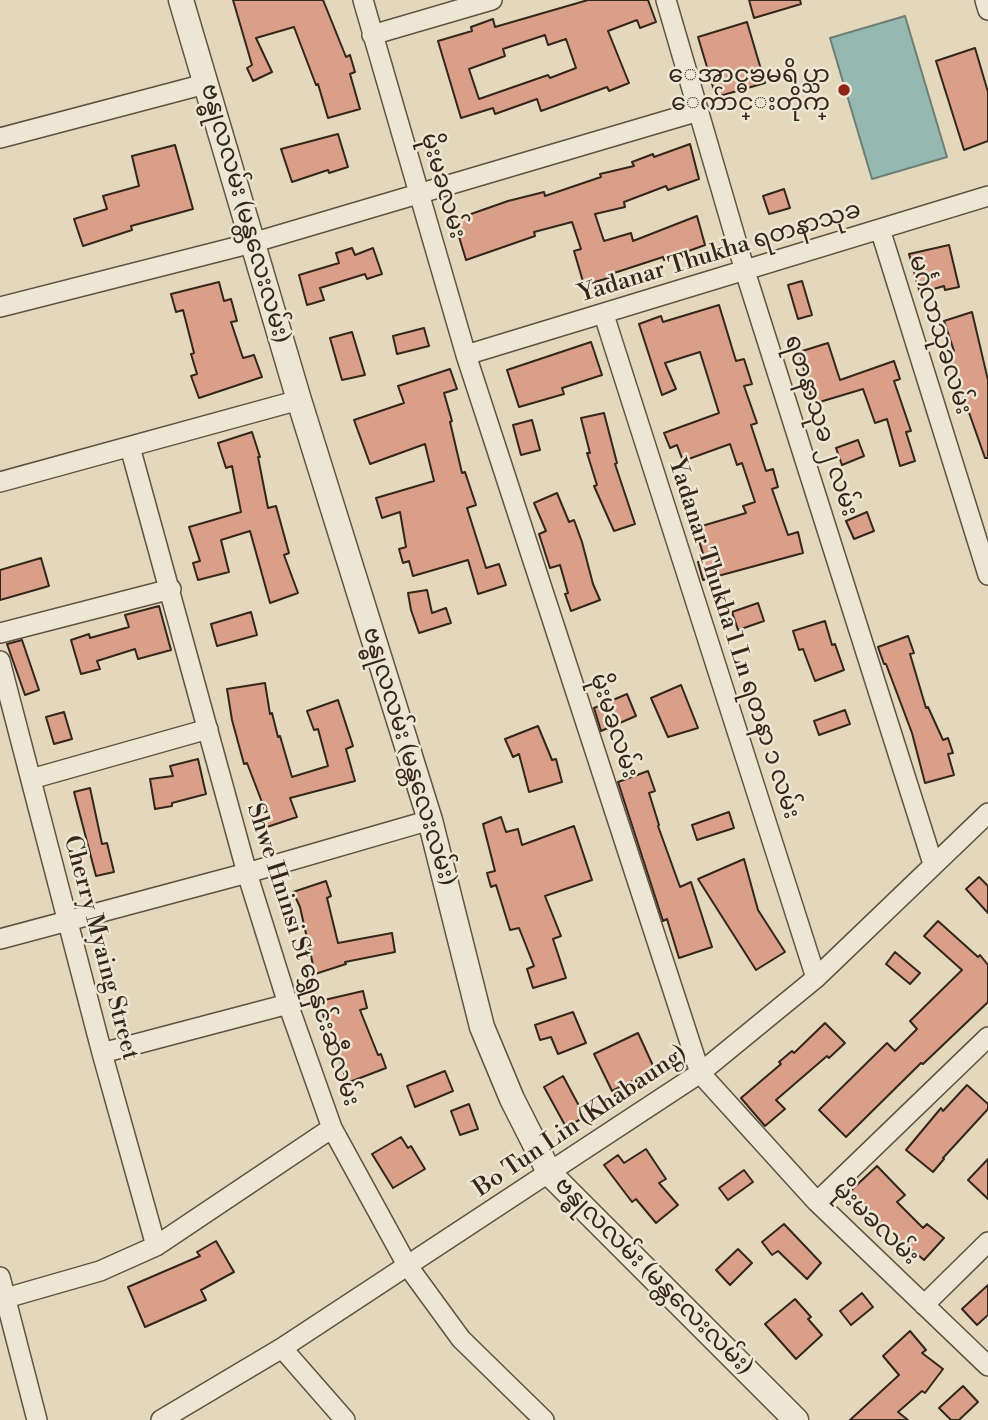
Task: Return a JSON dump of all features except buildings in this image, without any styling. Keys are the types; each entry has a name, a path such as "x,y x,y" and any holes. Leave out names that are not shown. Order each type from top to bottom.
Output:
{"street":[{"name":"ဗန္ဓုလလမ်း (မန္တလေးလမ်း)","path":"181,0 299,400 430,820 482,1027 512,1099 550,1174 792,1419"},
{"name":"မိုးမခလမ်း","path":"363,0 467,355 700,1073 817,1202 988,1366"},
{"path":"372,35 492,0"},
{"name":"ရတနာသုခ ၂ လမ်း","path":"666,0 745,271 933,864"},
{"path":"985,0 988,10"},
{"path":"0,138 205,84"},
{"path":"0,307 252,243 699,111"},
{"name":"Yadanar Thukha ရတနာသုခ","path":"467,355 988,196"},
{"name":"မင်္ဂလာသုခလမ်း","path":"880,229 988,575"},
{"name":"Yadanar Thukha 1 Ln ရတနာ ၁ လမ်း","path":"604,315 816,978"},
{"path":"0,482 299,400"},
{"name":"Shwe Hninsi St ရွှေနှင်းဆီလမ်း","path":"130,447 247,873 288,1004 332,1128 407,1265 461,1339 544,1420"},
{"path":"0,633 171,589"},
{"name":"Cherry Myaing Street","path":"0,662 102,1053 156,1246"},
{"path":"30,779 208,729"},
{"name":"Bo Tun Lin (Khabaung)","path":"161,1420 282,1348 700,1073 816,978 988,813"},
{"path":"0,939 247,873 430,820"},
{"path":"102,1053 288,1004"},
{"path":"817,1202 988,1037"},
{"path":"6,1298 100,1271 156,1246 332,1128"},
{"path":"924,1306 988,1242"},
{"path":"0,1277 37,1420"},
{"path":"282,1348 345,1420"}],"water":[{"path":"905,16 947,157 872,179 830,38"}],"place":[{"name":"ေအာင္ဓၶမရိပ္သာ ေက်ာင္းတိုက္","path":"844,90"}]}
